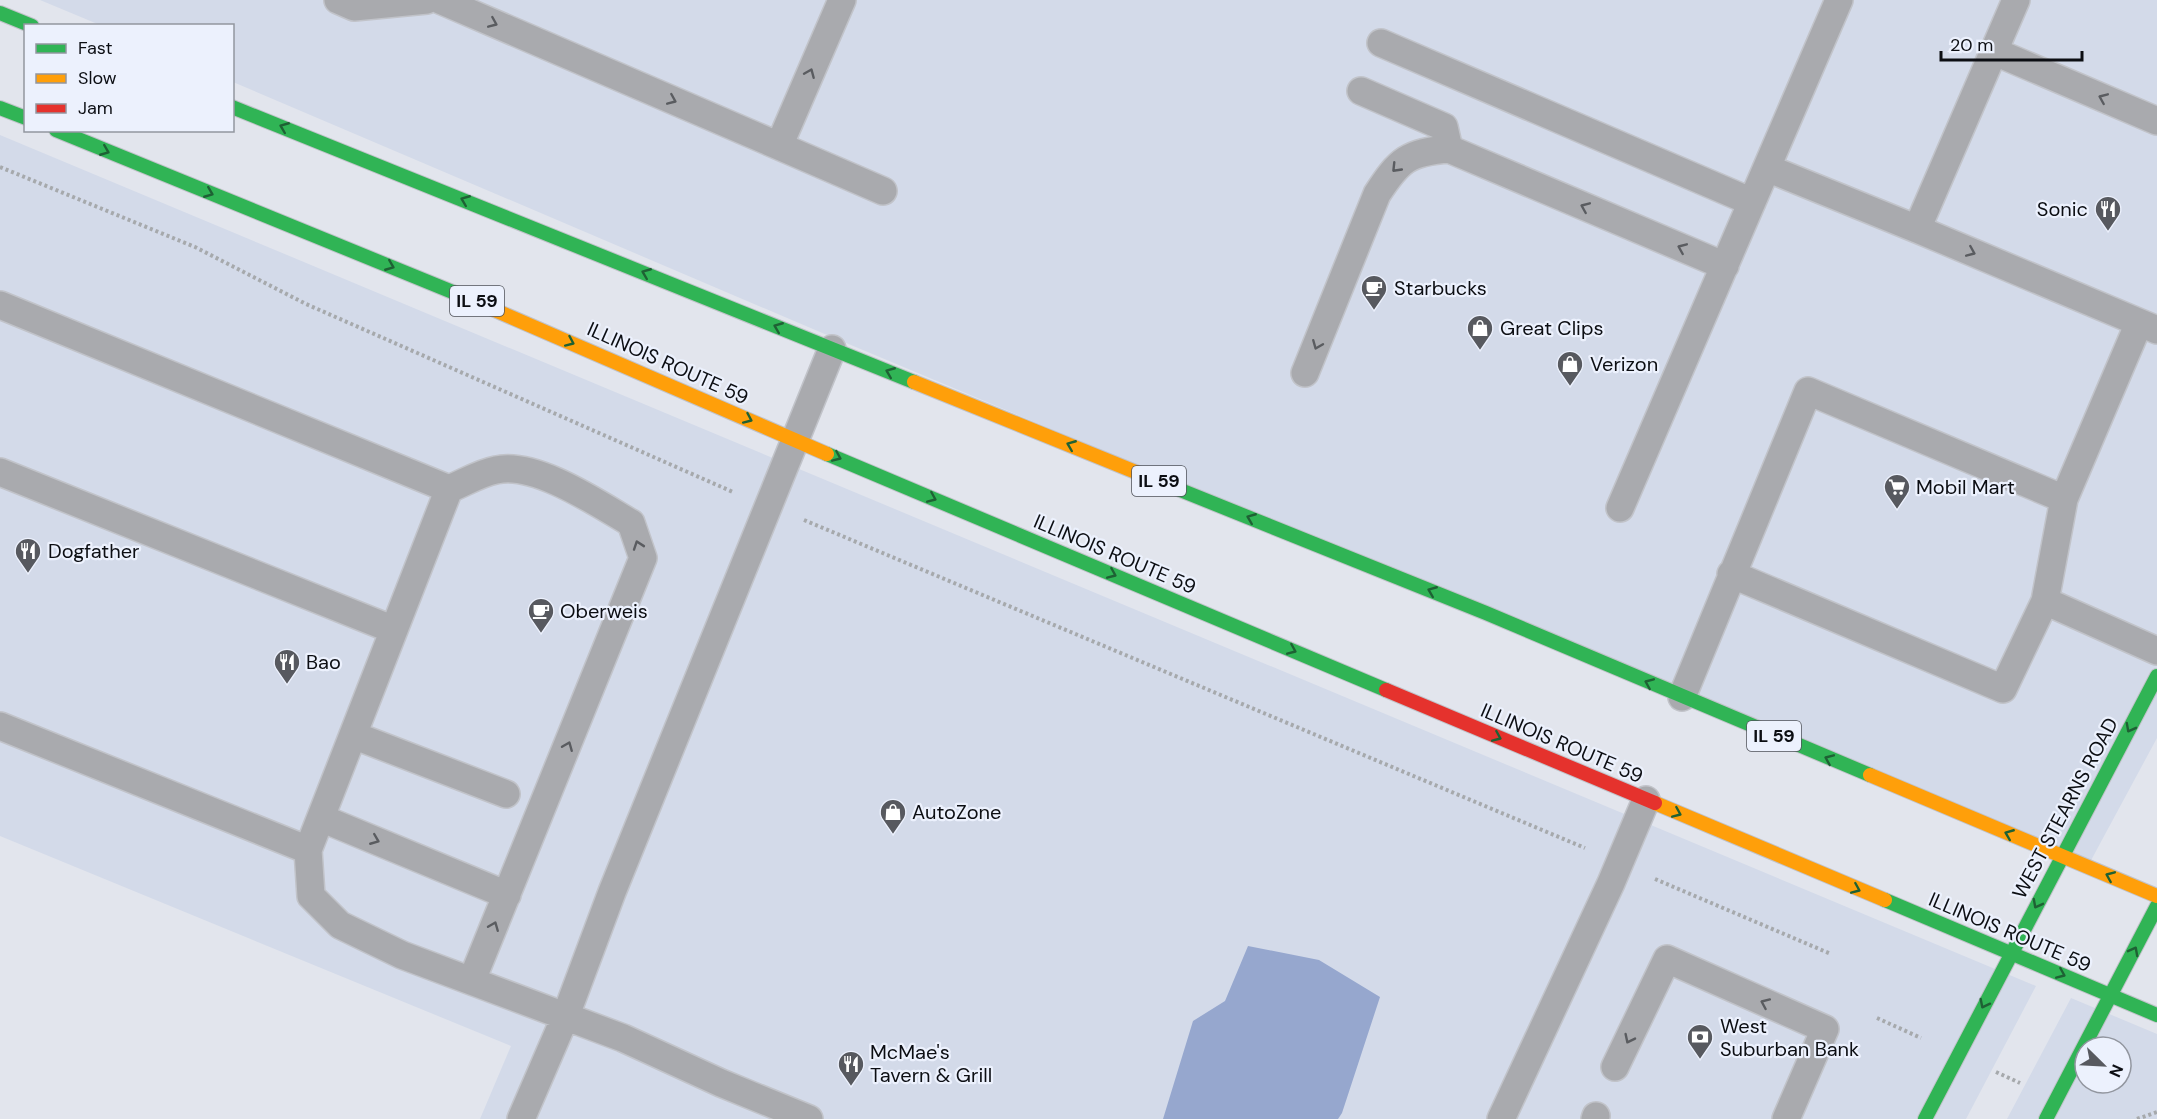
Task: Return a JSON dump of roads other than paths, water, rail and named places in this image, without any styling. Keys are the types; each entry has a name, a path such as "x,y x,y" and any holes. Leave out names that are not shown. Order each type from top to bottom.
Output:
{"main road":[{"path":"0,13 27,24"},
{"name":"IL 59","path":"234,107 1486,613 2157,896"},
{"path":"0,108 24,117"},
{"name":"ILLINOIS ROUTE 59","path":"61,132 481,303 795,440 2157,1015"},
{"name":"WEST STEARNS ROAD","path":"1925,1119 2157,676"},
{"path":"2046,1119 2157,906"}],"lane":[{"path":"338,0 354,7 427,0"},
{"path":"440,0 884,191"},
{"path":"779,146 842,0"},
{"path":"1620,508 1839,0"},
{"path":"1917,229 2016,0"},
{"path":"1381,43 1752,202"},
{"path":"1993,51 2157,121"},
{"path":"1361,91 1444,128 1449,149"},
{"path":"1305,373 1362,230 1382,187 1391,173 1404,160 1426,151 1449,149 1725,266"},
{"path":"1731,574 2003,689 2045,601 2064,499 2148,327 1767,168"},
{"path":"0,305 449,489 496,469 528,470 561,484 631,523 643,558 472,980"},
{"path":"522,1119 566,1015 612,892 832,349"},
{"path":"1682,697 1808,391 2064,499"},
{"path":"0,472 394,630"},
{"path":"449,489 308,850 311,896 340,925 402,955 624,1038 722,1083 809,1119"},
{"path":"2045,601 2157,651"},
{"path":"0,726 308,850"},
{"path":"353,735 506,794"},
{"path":"1501,1119 1611,883 1646,800"},
{"path":"321,818 507,894"},
{"path":"1615,1067 1667,959 1825,1029 1786,1119"}],"water":[{"path":"1248,946 1319,960 1380,997 1342,1113 1338,1119 1163,1119 1193,1021 1225,1001"}],"place":[{"name":"Sonic","path":"2108,232"},
{"name":"Starbucks","path":"1374,311"},
{"name":"Great Clips","path":"1480,351"},
{"name":"Verizon","path":"1570,387"},
{"name":"Mobil Mart","path":"1897,510"},
{"name":"Dogfather","path":"28,574"},
{"name":"Oberweis","path":"541,634"},
{"name":"Bao","path":"287,685"},
{"name":"AutoZone","path":"893,835"},
{"name":"West Suburban Bank","path":"1700,1060"},
{"name":"McMae's Tavern & Grill","path":"851,1087"}]}
